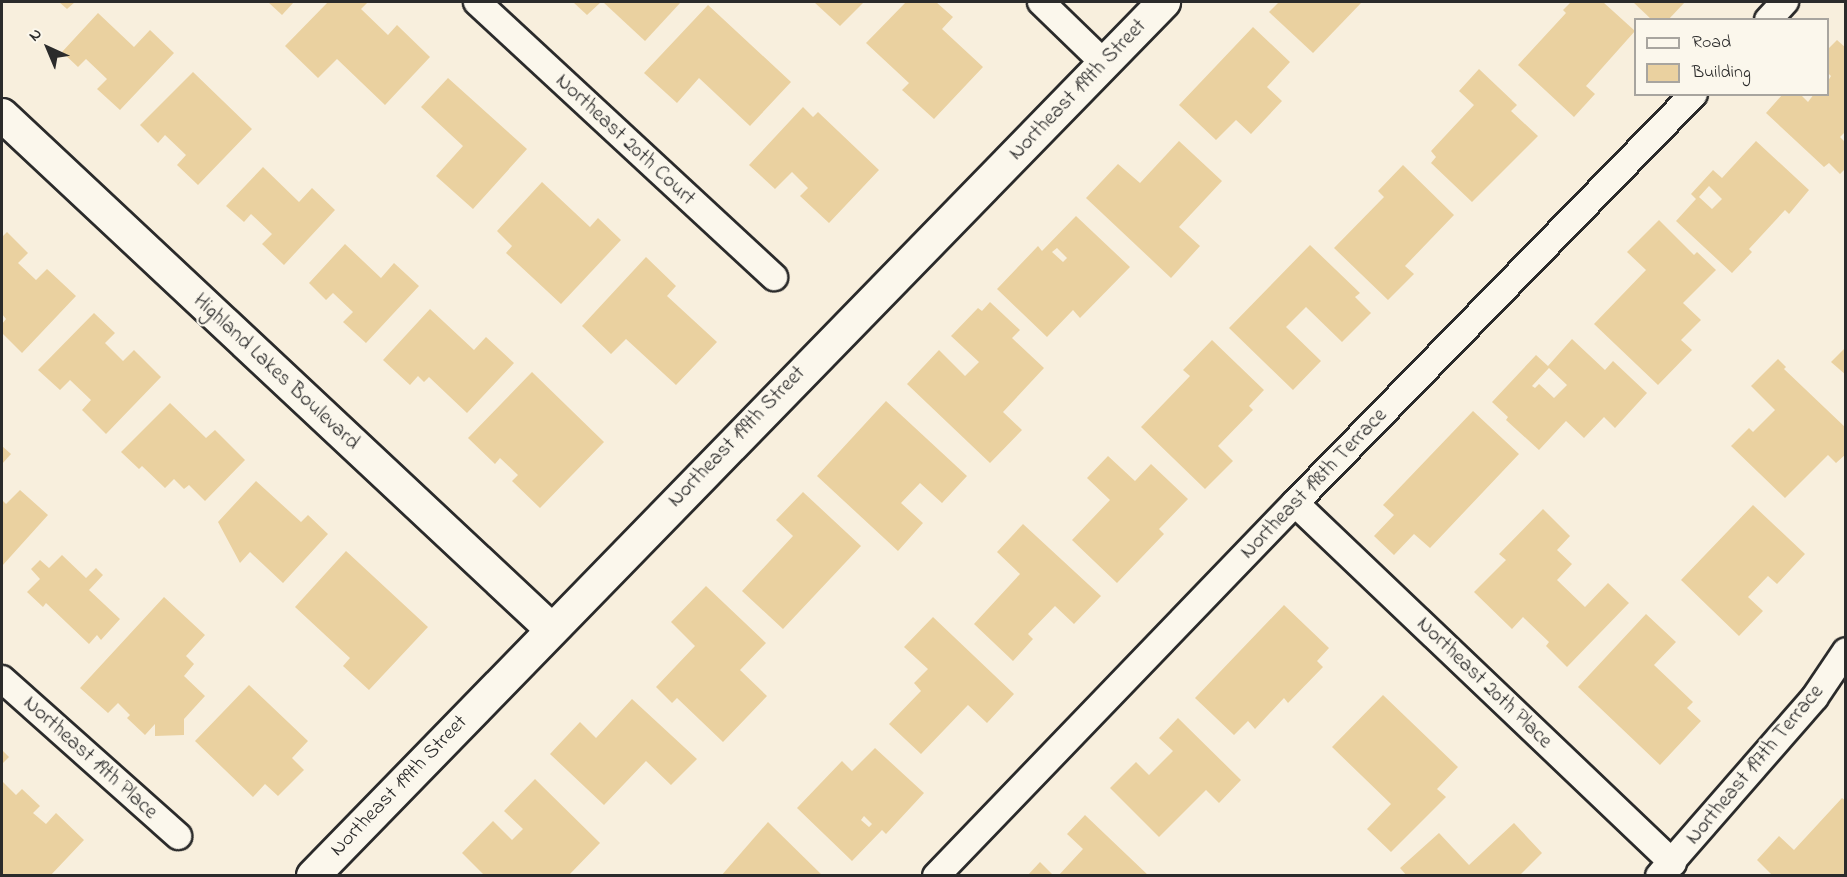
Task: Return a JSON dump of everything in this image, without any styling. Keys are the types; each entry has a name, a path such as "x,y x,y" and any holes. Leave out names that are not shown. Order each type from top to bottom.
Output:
{"street":[{"name":"Northeast 20th Court","path":"477,2 774,278"},
{"path":"1041,2 1104,63"},
{"name":"Northeast 199th Street","path":"313,876 551,628 1164,2"},
{"path":"1770,18 1785,2"},
{"name":"Northeast 198th Terrace","path":"936,876 1295,503 1692,96"},
{"name":"Highland Lakes Boulevard","path":"2,115 551,628"},
{"name":"Northeast 20th Place","path":"1295,503 1666,869"},
{"name":"Northeast 197th Terrace","path":"1666,869 1815,697 1845,651"},
{"name":"Northeast 19th Place","path":"2,680 178,836"}],"building":[{"path":"59,2 75,2 67,9"},
{"path":"268,2 294,2 282,15"},
{"path":"328,2 368,2 361,9 388,35 397,25 430,57 385,105 337,59 318,78 285,46"},
{"path":"573,2 601,2 587,15"},
{"path":"603,2 681,2 645,41"},
{"path":"814,2 864,2 840,26"},
{"path":"906,2 936,2 953,17 942,29 983,67 934,119 902,90 909,83 866,43"},
{"path":"1279,2 1362,2 1313,53 1269,12"},
{"path":"1571,2 1603,2 1634,30 1586,86 1595,94 1574,117 1518,65 1566,13 1563,10"},
{"path":"1633,2 1685,2 1670,18 1650,18"},
{"path":"708,5 791,82 750,126 699,78 677,103 644,73"},
{"path":"98,13 134,47 150,30 174,53 120,110 97,89 107,79 86,59 78,67 62,52"},
{"path":"1253,27 1290,62 1267,87 1282,101 1251,134 1236,120 1216,140 1179,105"},
{"path":"1837,40 1846,48 1846,131 1840,137 1846,143 1846,168 1840,174 1829,163 1824,167 1766,113 1781,96 1802,96 1808,102 1812,96 1829,96 1831,76 1829,74 1829,48"},
{"path":"1479,69 1517,105 1511,111 1538,136 1472,202 1431,163 1436,157 1431,151 1474,105 1459,91"},
{"path":"193,72 252,129 198,185 177,165 186,155 165,135 158,143 140,125"},
{"path":"448,78 527,149 473,209 436,176 463,146 421,107"},
{"path":"803,107 813,117 818,112 879,170 829,223 800,196 808,188 792,172 775,189 749,165"},
{"path":"1179,141 1222,181 1179,227 1200,246 1171,278 1086,198 1118,164 1140,183"},
{"path":"1756,141 1809,190 1789,214 1785,210 1749,249 1752,252 1732,273 1676,221 1696,199 1691,194 1713,170 1722,178","holes":["1709,186 1722,199 1712,209 1699,197"]},
{"path":"1403,165 1454,215 1405,266 1414,274 1388,300 1334,248 1384,197 1378,191"},
{"path":"263,167 299,202 312,188 335,210 284,265 262,244 272,234 251,214 244,222 226,206"},
{"path":"542,182 590,227 598,218 621,240 561,304 506,253 512,246 497,231"},
{"path":"1076,216 1130,267 1080,318 1073,310 1047,337 997,289 1038,246 1042,251","holes":["1057,248 1067,258 1063,262 1052,252"]},
{"path":"1659,220 1694,255 1697,252 1716,270 1683,303 1701,320 1681,340 1692,350 1658,385 1594,324 1646,270 1627,252"},
{"path":"7,232 28,253 18,263 36,280 47,269 76,296 22,353 2,333 2,324 6,319 2,314 2,237"},
{"path":"345,244 381,278 394,263 419,286 366,343 343,322 353,312 333,293 326,300 309,283"},
{"path":"1310,245 1360,293 1355,297 1371,313 1342,342 1306,307 1286,327 1321,361 1293,390 1229,328"},
{"path":"646,257 676,286 667,296 717,342 676,385 626,339 611,354 582,326"},
{"path":"990,302 1020,330 1012,338 1044,368 1003,412 1022,430 990,463 907,384 939,350 965,376 979,362 951,336 978,308 982,311"},
{"path":"430,309 474,350 486,337 514,363 467,413 429,377 424,382 418,376 410,385 383,360"},
{"path":"94,313 115,333 105,343 123,361 134,350 161,377 106,434 82,410 91,400 70,380 60,390 38,370"},
{"path":"1572,339 1605,370 1613,361 1647,393 1615,428 1604,417 1584,438 1566,421 1539,450 1506,420 1508,417 1492,402 1536,355 1548,366","holes":["1549,368 1567,385 1554,398 1539,384 1535,388 1532,386"]},
{"path":"1212,340 1264,390 1249,406 1253,410 1218,446 1233,461 1205,489 1141,427 1190,376 1183,370"},
{"path":"1846,347 1846,375 1831,362"},
{"path":"1778,359 1786,367 1784,369 1846,428 1846,454 1836,463 1828,455 1785,498 1731,446 1749,428 1753,432 1775,410 1751,386"},
{"path":"532,372 604,442 540,508 512,481 518,475 500,458 495,464 468,438"},
{"path":"886,401 967,476 942,503 920,483 901,503 923,523 898,551 817,476"},
{"path":"170,403 206,438 215,430 245,460 205,501 189,485 184,489 174,479 165,488 142,466 139,469 121,452"},
{"path":"1473,411 1519,454 1430,548 1414,534 1394,555 1374,536 1394,515 1383,505"},
{"path":"2,446 11,454 2,464"},
{"path":"1108,456 1135,481 1151,464 1188,499 1159,529 1164,534 1117,583 1072,540 1110,500 1087,478"},
{"path":"256,481 301,522 308,515 328,534 283,583 250,552 240,563 218,522"},
{"path":"20,490 48,515 2,566 2,500 6,504"},
{"path":"803,492 861,546 783,629 742,591 793,536 776,520"},
{"path":"1753,505 1805,554 1777,584 1768,576 1748,597 1763,611 1739,636 1681,580"},
{"path":"1543,509 1570,536 1557,550 1572,564 1557,580 1585,607 1608,583 1629,603 1567,667 1546,646 1549,642 1523,617 1512,629 1474,592 1506,560 1499,554"},
{"path":"1023,524 1101,596 1074,624 1055,606 1028,634 1033,639 1013,661 974,624 1020,574 997,552"},
{"path":"346,551 428,627 369,690 343,666 350,658 295,607"},
{"path":"62,555 86,578 96,568 103,575 89,590 120,619 101,640 97,635 89,644 46,603 43,607 27,592 40,579 31,569 40,560 49,568"},
{"path":"706,586 766,643 740,670 767,696 723,742 677,698 672,703 656,687 695,646 671,622"},
{"path":"164,597 205,635 186,656 194,664 184,676 205,696 184,719 184,735 155,736 155,724 145,735 127,718 130,715 118,703 108,713 80,688"},
{"path":"1284,605 1329,648 1317,661 1323,667 1288,703 1284,698 1255,729 1248,721 1234,735 1195,698"},
{"path":"1646,614 1676,642 1654,665 1693,702 1687,708 1701,721 1660,765 1578,687"},
{"path":"933,617 1014,694 987,723 968,705 921,754 889,724 921,691 914,683 928,669 904,647"},
{"path":"249,685 308,741 292,758 304,770 278,796 265,784 253,797 195,741"},
{"path":"1383,695 1458,767 1437,789 1446,797 1391,852 1367,829 1391,804 1332,747"},
{"path":"632,699 697,759 671,785 646,761 604,805 550,754 580,722 596,738"},
{"path":"1178,718 1241,780 1219,803 1206,790 1159,837 1110,788 1136,762 1149,775 1173,751 1159,738"},
{"path":"875,748 924,793 886,834 882,830 852,861 797,808 842,761 852,771","holes":["864,816 872,824 869,827 861,820"]},
{"path":"2,750 9,757 2,764"},
{"path":"535,779 600,843 568,876 485,876 462,853 493,821 512,840 523,829 504,811"},
{"path":"3,782 16,795 22,789 40,806 33,813 46,824 56,813 84,840 50,876 2,876"},
{"path":"1842,798 1846,801 1846,876 1773,876 1757,860 1779,836 1794,850"},
{"path":"1085,815 1149,876 1058,876 1083,849 1067,834"},
{"path":"768,822 823,876 721,876"},
{"path":"1514,823 1542,853 1519,876 1407,876 1400,868 1439,833 1469,865"},
{"path":"1040,862 1054,876 1027,876"}]}
